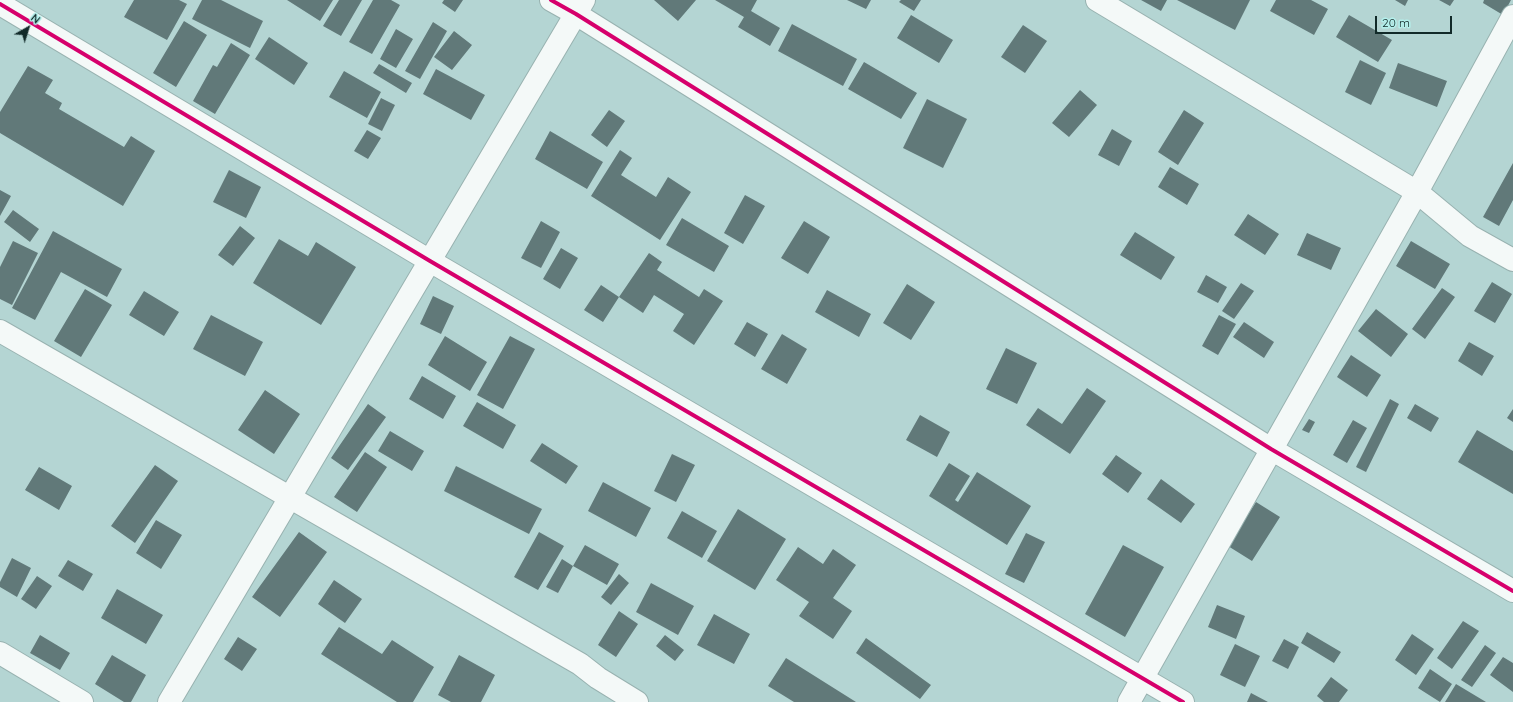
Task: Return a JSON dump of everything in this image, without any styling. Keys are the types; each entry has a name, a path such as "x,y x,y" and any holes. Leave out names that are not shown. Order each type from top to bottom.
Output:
{"street":[{"path":"550,0 580,7 1271,449 1513,591"},
{"path":"1097,0 1417,192 1470,236 1513,260"},
{"path":"0,4 430,261 1183,702"},
{"path":"169,702 580,7"},
{"path":"1129,702 1417,192 1513,16"},
{"path":"0,331 580,664 598,678 637,702"},
{"path":"0,653 82,702"}],"building":[{"path":"134,0 179,0 187,4 167,40 124,17"},
{"path":"202,0 221,0 263,21 250,48 192,19"},
{"path":"287,0 333,0 320,21"},
{"path":"339,0 362,0 341,36 323,26"},
{"path":"373,0 391,0 400,5 372,54 349,42"},
{"path":"444,0 463,0 455,12 442,3"},
{"path":"654,0 696,0 678,21"},
{"path":"715,0 757,0 751,11 780,28 770,46 738,27 744,17"},
{"path":"847,0 871,0 866,9"},
{"path":"901,0 921,0 914,11 899,2"},
{"path":"1141,0 1167,0 1161,11"},
{"path":"1177,0 1250,0 1235,30"},
{"path":"1276,0 1311,0 1328,9 1314,35 1270,11"},
{"path":"1395,0 1408,0 1405,6"},
{"path":"1439,0 1454,0 1450,6"},
{"path":"1484,0 1511,0 1503,15 1483,3"},
{"path":"911,15 953,40 939,63 897,38"},
{"path":"1349,15 1392,40 1378,62 1336,37"},
{"path":"184,21 207,35 176,87 153,73"},
{"path":"433,22 447,31 420,79 405,71"},
{"path":"792,24 857,59 843,86 778,51"},
{"path":"1023,25 1047,41 1025,73 1001,57"},
{"path":"396,29 413,39 396,68 380,59"},
{"path":"454,31 472,45 452,70 434,57"},
{"path":"269,37 308,63 294,85 255,59"},
{"path":"231,43 250,55 215,114 193,101 213,65 217,67"},
{"path":"1360,60 1386,73 1371,105 1345,92"},
{"path":"864,62 917,93 901,119 848,89"},
{"path":"1398,63 1447,81 1437,107 1389,88"},
{"path":"379,64 412,83 406,93 373,73"},
{"path":"28,66 53,80 45,93 62,103 59,109 124,147 131,136 155,151 123,206 0,133 0,112"},
{"path":"436,69 485,95 471,120 423,94"},
{"path":"344,71 381,92 367,118 329,97"},
{"path":"1080,90 1097,105 1069,137 1052,123"},
{"path":"381,98 395,105 382,131 368,124"},
{"path":"927,99 967,119 943,168 903,148"},
{"path":"609,110 625,121 607,147 591,135"},
{"path":"1184,110 1204,123 1178,165 1158,152"},
{"path":"1112,129 1132,141 1119,166 1098,155"},
{"path":"367,130 381,138 368,159 354,151"},
{"path":"550,131 603,162 587,189 535,159"},
{"path":"620,150 632,158 621,175 656,197 668,177 691,192 660,240 591,196"},
{"path":"1513,163 1513,200 1499,226 1483,217"},
{"path":"1170,167 1199,184 1187,205 1158,187"},
{"path":"229,170 261,187 246,218 213,202"},
{"path":"0,190 11,196 0,216"},
{"path":"745,195 765,206 743,244 724,233"},
{"path":"13,210 39,229 30,242 4,222"},
{"path":"1248,214 1279,234 1265,255 1234,235"},
{"path":"682,218 729,246 714,272 666,245"},
{"path":"541,221 560,232 541,268 521,258"},
{"path":"804,221 830,237 808,274 781,258"},
{"path":"240,226 255,238 233,266 218,255"},
{"path":"53,231 122,269 107,297 61,272 35,320 12,308"},
{"path":"1135,232 1175,257 1161,280 1120,255"},
{"path":"1307,233 1341,248 1331,270 1297,255"},
{"path":"279,239 308,256 316,242 356,267 321,325 253,283"},
{"path":"13,241 38,253 12,305 0,299 0,267"},
{"path":"1411,241 1450,264 1435,289 1396,266"},
{"path":"561,248 578,258 560,289 543,279"},
{"path":"649,253 662,262 657,270 699,297 704,289 723,301 694,345 673,331 684,314 654,295 643,313 619,297"},
{"path":"1206,275 1227,287 1218,303 1197,292"},
{"path":"1492,282 1512,294 1495,323 1474,311"},
{"path":"1241,283 1254,291 1234,319 1222,311"},
{"path":"907,284 935,302 911,340 883,323"},
{"path":"601,285 619,297 603,322 584,310"},
{"path":"1442,288 1455,297 1425,339 1412,329"},
{"path":"85,289 112,305 81,357 54,341"},
{"path":"827,290 871,314 859,337 815,312"},
{"path":"144,291 179,312 164,336 129,315"},
{"path":"433,296 454,306 441,334 420,324"},
{"path":"1376,309 1408,334 1391,357 1358,331"},
{"path":"211,315 263,342 245,376 193,349"},
{"path":"1219,315 1236,324 1218,355 1202,346"},
{"path":"747,322 768,334 755,357 734,344"},
{"path":"1244,322 1274,342 1264,358 1233,337"},
{"path":"782,334 807,349 787,384 761,369"},
{"path":"445,336 487,362 470,391 428,365"},
{"path":"510,336 535,349 503,409 477,395"},
{"path":"1469,342 1494,356 1482,376 1458,361"},
{"path":"1006,348 1037,363 1017,404 986,389"},
{"path":"1351,355 1381,375 1367,397 1337,377"},
{"path":"422,376 456,396 443,419 409,399"},
{"path":"1087,388 1106,401 1070,454 1026,425 1038,408 1062,424"},
{"path":"265,390 300,414 274,454 238,430"},
{"path":"1390,399 1399,404 1366,472 1356,467"},
{"path":"477,402 516,425 503,449 463,426"},
{"path":"368,404 386,417 348,470 331,458"},
{"path":"1415,404 1439,418 1431,432 1407,418"},
{"path":"1513,409 1513,422 1507,418"},
{"path":"920,415 950,432 937,457 906,440"},
{"path":"1309,419 1315,422 1309,433 1302,430"},
{"path":"1353,420 1367,428 1347,463 1333,455"},
{"path":"1477,430 1513,451 1513,494 1458,462"},
{"path":"390,431 424,451 412,471 378,451"},
{"path":"542,443 578,466 566,484 530,461"},
{"path":"365,452 387,467 357,512 334,497"},
{"path":"672,454 695,465 676,502 654,491"},
{"path":"1116,455 1142,473 1128,493 1102,474"},
{"path":"949,463 970,476 955,500 958,502 977,472 1031,506 1007,545 929,496"},
{"path":"155,465 178,481 135,543 111,526"},
{"path":"456,466 542,509 529,534 444,491"},
{"path":"39,467 72,486 59,510 25,490"},
{"path":"1161,479 1195,504 1181,523 1147,499"},
{"path":"603,482 651,508 636,537 588,511"},
{"path":"1256,502 1280,517 1252,561 1228,546"},
{"path":"738,509 786,539 755,590 707,561"},
{"path":"682,511 717,531 702,558 667,538"},
{"path":"156,520 182,535 161,569 136,553"},
{"path":"299,532 327,552 280,617 252,597"},
{"path":"539,532 564,546 538,590 514,577"},
{"path":"1026,533 1045,542 1024,583 1005,574"},
{"path":"585,545 619,564 607,585 573,566"},
{"path":"1123,545 1164,567 1125,637 1085,614"},
{"path":"798,547 823,564 833,549 856,565 833,598 852,611 833,639 799,616 809,602 776,580"},
{"path":"12,558 31,568 17,597 0,587 0,582"},
{"path":"562,559 573,566 558,593 546,587"},
{"path":"68,560 93,574 83,591 58,576"},
{"path":"619,574 629,583 611,605 601,597"},
{"path":"37,576 52,586 36,609 21,599"},
{"path":"334,580 362,599 345,623 318,604"},
{"path":"651,583 694,606 678,635 636,612"},
{"path":"117,589 163,615 146,644 101,618"},
{"path":"1217,605 1245,616 1236,639 1208,627"},
{"path":"619,611 638,624 616,657 598,645"},
{"path":"714,614 750,634 734,664 697,645"},
{"path":"1463,621 1479,631 1452,669 1437,658"},
{"path":"339,627 382,654 392,640 434,667 413,702 397,702 321,654"},
{"path":"1307,632 1341,652 1334,663 1301,643"},
{"path":"1412,634 1434,649 1416,675 1395,660"},
{"path":"40,635 70,653 60,670 30,653"},
{"path":"665,635 684,650 675,661 656,646"},
{"path":"238,637 257,649 242,671 224,659"},
{"path":"866,638 931,685 920,699 856,653"},
{"path":"1284,639 1299,647 1288,669 1272,661"},
{"path":"1235,644 1260,656 1245,687 1220,675"},
{"path":"1485,645 1496,653 1472,687 1461,680"},
{"path":"112,655 146,675 131,702 124,702 95,684"},
{"path":"459,655 495,675 481,702 451,702 438,695"},
{"path":"1503,657 1513,663 1513,692 1490,675"},
{"path":"786,658 856,702 794,702 768,686"},
{"path":"1430,669 1452,684 1440,702 1418,688"},
{"path":"1331,677 1348,690 1339,702 1324,702 1317,696"},
{"path":"1456,684 1486,702 1445,702"},
{"path":"1251,693 1268,702 1247,702"}],"cycle path":[{"path":"551,0 576,14 1271,449 1513,591"},
{"path":"0,4 430,261 1183,702"}]}
